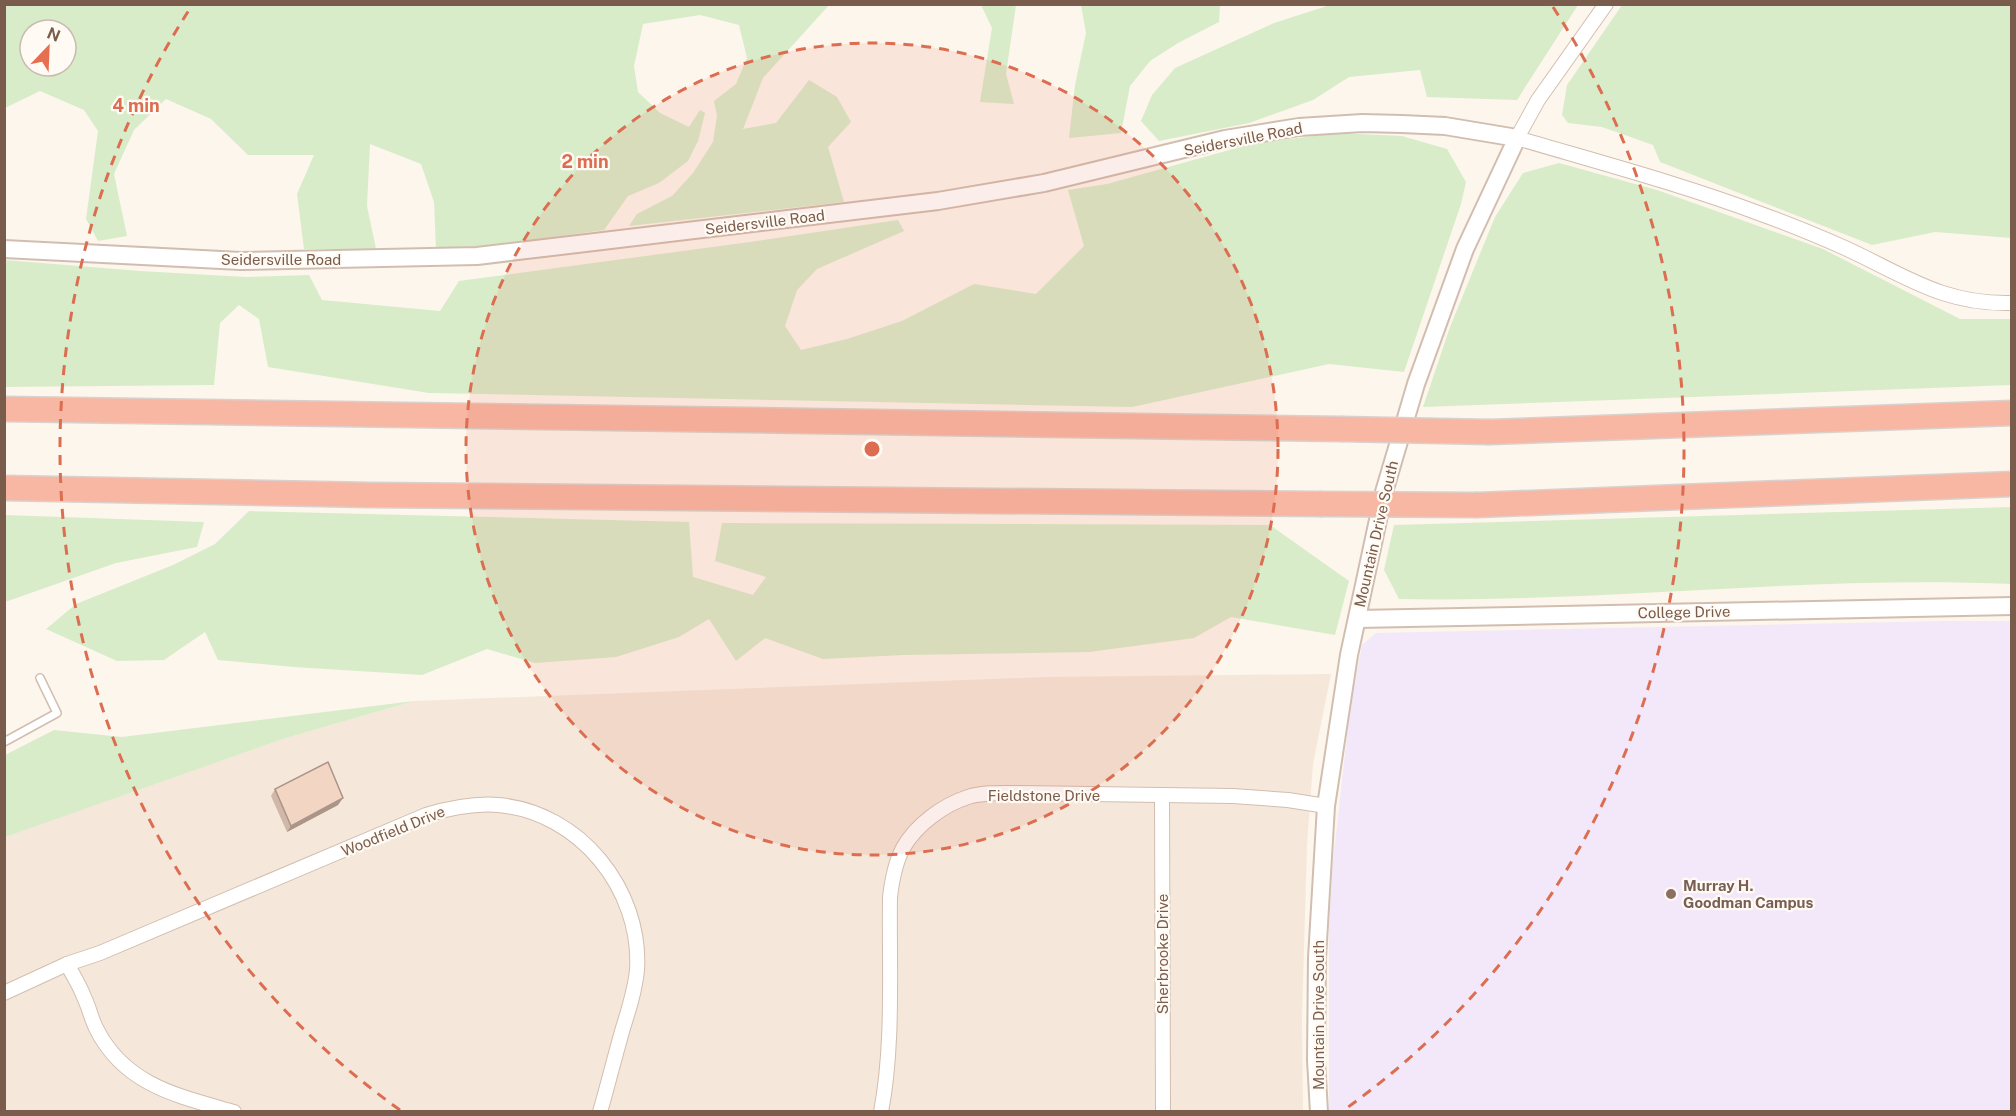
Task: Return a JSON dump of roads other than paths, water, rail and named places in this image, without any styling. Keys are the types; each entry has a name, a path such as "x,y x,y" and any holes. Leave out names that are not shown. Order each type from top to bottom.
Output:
{"highway":[{"path":"4,409 1490,432 2012,413"},
{"path":"4,488 407,495 1478,505 2012,484"}],"street":[{"name":"Mountain Drive South","path":"1319,1112 1316,1060 1317,958 1326,806 1341,696 1384,492 1419,373 1465,249 1517,138 1538,100 1606,4"},
{"name":"Seidersville Road","path":"4,249 241,261 477,256 938,201 1044,183 1225,140 1299,127 1341,124 1445,126 1517,138"},
{"path":"1517,138 1760,213 1846,249 1944,295 1970,301 2012,303"},
{"name":"College Drive","path":"1357,619 2012,606"},
{"name":"Fieldstone Drive","path":"881,1112 886,1084 888,1047 892,880 904,847 916,832 949,805 970,796 1011,793 1233,796 1288,800 1326,806"},
{"name":"Sherbrooke Drive","path":"1162,796 1163,1112"},
{"name":"Woodfield Drive","path":"4,993 67,964 426,815 451,808 499,805 554,822 586,844 610,872 628,906 636,946 637,970 634,991 600,1112"},
{"path":"67,964 84,996 96,1028 114,1056 129,1071 161,1089 234,1112"}],"lane":[{"path":"4,742 57,713 39,678"}],"place":[{"name":"Murray H. Goodman Campus","path":"1671,894"}]}
